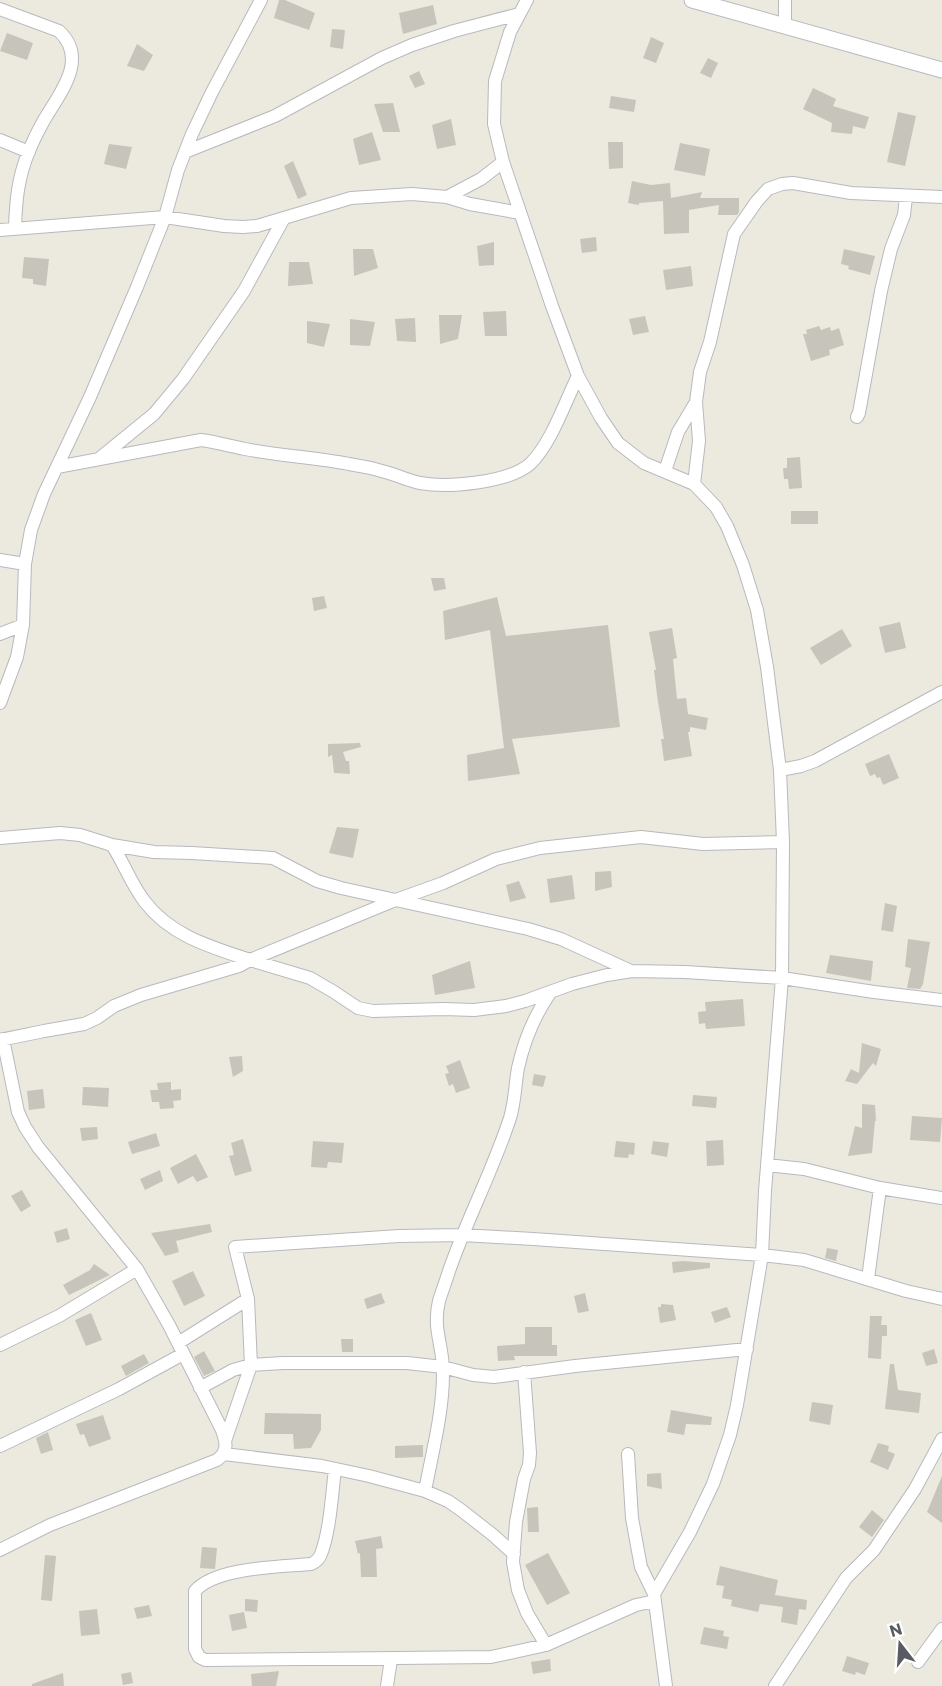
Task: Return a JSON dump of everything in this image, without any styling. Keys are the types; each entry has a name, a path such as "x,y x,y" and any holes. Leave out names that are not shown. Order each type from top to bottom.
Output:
{"street":[{"path":"0,703 4,681 17,657 23,625 25,564 31,530 44,494 90,397 165,217 185,152 212,92 261,0"},
{"path":"335,1469 326,1530 320,1555 316,1561 311,1564 246,1570 223,1575 206,1582 195,1590 195,1649 199,1657 205,1660 491,1658 546,1645 655,1598 713,1484 730,1435 762,1255 782,978 783,842 780,770 757,610 743,565 727,526 716,507 694,484 645,463 618,443 578,376 503,162 494,124 495,81 510,32 526,0"},
{"path":"692,0 942,70"},
{"path":"785,0 785,27"},
{"path":"0,9 59,31 64,35 73,57 65,85 42,122 28,152 16,197 15,228"},
{"path":"185,152 275,116 382,58 412,45 463,28 519,14"},
{"path":"0,140 28,152"},
{"path":"447,196 481,179 503,162"},
{"path":"694,484 699,441 696,402 700,372 710,342 734,234 757,201 768,189 793,183 851,194 942,197"},
{"path":"0,230 165,217 243,227 257,226 351,198 412,194 447,196 470,204 520,213"},
{"path":"856,417 859,413 881,291 891,249 904,215 906,197"},
{"path":"99,459 154,414 183,379 244,291 284,218"},
{"path":"57,467 201,440 220,442 245,449 355,465 420,483 469,484 515,473 528,465 540,453 578,376"},
{"path":"665,471 678,432 696,402"},
{"path":"0,561 25,564"},
{"path":"0,633 23,625"},
{"path":"780,770 815,761 942,692"},
{"path":"0,838 60,833 80,835 154,852 273,858 317,881 341,888 561,939 632,971"},
{"path":"225,1448 222,1430 169,1325 136,1269 38,1147 25,1127 18,1112 2,1040 84,1024 114,1006 141,995 239,966 496,859 540,848 641,837 703,843 783,842"},
{"path":"112,844 144,901 160,920 205,946 310,978 358,1008 373,1011 474,1010 506,1006 572,984 632,971 782,978 942,1000"},
{"path":"425,1491 439,1416 443,1367 436,1332 439,1301 462,1235 503,1138 511,1114 518,1068 531,1026 550,993"},
{"path":"767,1166 804,1169 880,1188 942,1198"},
{"path":"868,1279 880,1188"},
{"path":"0,1550 50,1525 217,1460 225,1448 251,1365 248,1299 235,1247 399,1236 462,1235 762,1255 804,1260 906,1291 942,1299"},
{"path":"0,1345 59,1316 136,1269"},
{"path":"0,1446 119,1389 248,1299"},
{"path":"200,1388 233,1370 251,1365 385,1363 443,1367 466,1374 494,1377 575,1366 747,1349"},
{"path":"524,1372 530,1453 516,1522 513,1562 518,1590 527,1613 546,1645"},
{"path":"775,1686 846,1578 874,1550 915,1489 942,1439"},
{"path":"225,1448 335,1469 425,1491 448,1501 461,1510 514,1554"},
{"path":"628,1454 632,1518 641,1567 655,1598 666,1686"},
{"path":"918,1662 942,1629"},
{"path":"387,1686 391,1659"}],"building":[{"path":"279,0 285,0 315,13 309,30 274,18"},
{"path":"433,5 437,24 403,34 399,13"},
{"path":"332,29 345,30 343,49 330,47"},
{"path":"7,33 33,43 27,60 0,51"},
{"path":"651,37 664,43 656,63 643,58"},
{"path":"137,44 153,55 144,71 127,66"},
{"path":"708,58 718,63 711,78 700,73"},
{"path":"419,71 425,84 415,88 409,76"},
{"path":"813,88 836,99 833,106 869,117 865,129 853,126 852,134 831,132 832,123 803,109"},
{"path":"611,96 636,100 634,112 609,108"},
{"path":"393,103 400,132 383,132 374,104"},
{"path":"898,112 916,116 905,166 887,162"},
{"path":"451,119 456,145 437,149 432,125"},
{"path":"372,132 381,160 359,165 353,139"},
{"path":"608,142 623,142 623,168 609,169"},
{"path":"680,143 710,149 705,176 674,170"},
{"path":"109,144 132,147 126,169 104,164"},
{"path":"293,161 307,195 298,199 284,166"},
{"path":"632,181 651,185 670,183 671,198 702,192 700,198 739,198 739,212 737,215 718,215 719,205 689,210 689,233 664,234 663,201 639,203 639,205 628,203"},
{"path":"596,237 597,251 582,253 580,239"},
{"path":"494,242 494,265 479,266 477,246"},
{"path":"353,249 373,249 378,268 354,276"},
{"path":"844,249 875,256 870,275 848,269 849,266 841,264"},
{"path":"24,257 49,259 46,286 33,284 33,279 22,278"},
{"path":"289,262 309,262 313,284 288,286"},
{"path":"691,266 693,286 666,290 663,270"},
{"path":"506,311 507,336 485,336 483,312"},
{"path":"439,315 462,315 458,339 440,344"},
{"path":"645,316 649,332 633,335 629,319"},
{"path":"415,318 416,342 397,341 395,319"},
{"path":"350,319 375,322 370,346 350,345"},
{"path":"307,321 330,324 324,347 307,343"},
{"path":"819,326 821,330 830,327 831,331 839,328 844,345 829,350 830,355 811,361 803,334 807,334 806,330"},
{"path":"800,457 802,488 789,489 788,479 784,479 783,468 787,468 787,458"},
{"path":"791,511 818,511 818,524 791,524"},
{"path":"431,578 444,578 446,589 434,591"},
{"path":"324,596 327,608 314,611 312,598"},
{"path":"497,597 506,636 608,625 620,727 512,739 520,774 468,781 467,755 504,748 490,630 445,640 443,611"},
{"path":"900,622 906,648 885,653 879,627"},
{"path":"672,628 677,658 673,659 677,699 686,698 688,714 708,718 706,730 690,727 690,732 688,732 692,756 664,761 661,739 664,739 654,670 656,670 649,632"},
{"path":"842,629 852,646 821,665 810,648"},
{"path":"360,743 361,747 343,752 346,761 349,761 350,774 334,773 332,755 328,757 328,744"},
{"path":"889,754 899,778 883,785 880,777 877,778 875,774 870,776 865,764"},
{"path":"337,827 359,829 353,858 329,853"},
{"path":"611,871 612,887 595,891 595,872"},
{"path":"572,875 575,899 550,903 547,879"},
{"path":"519,881 526,898 510,902 506,885"},
{"path":"885,903 897,906 893,932 881,930"},
{"path":"908,939 930,942 923,984 920,989 907,988 911,968 905,967"},
{"path":"830,955 873,961 871,981 826,973"},
{"path":"470,961 475,988 435,995 432,975"},
{"path":"743,999 745,1026 706,1029 705,1023 699,1024 698,1012 706,1011 705,1002"},
{"path":"862,1043 881,1049 876,1066 873,1063 857,1084 845,1081 851,1069 859,1073"},
{"path":"242,1056 243,1071 233,1077 229,1057"},
{"path":"460,1060 470,1088 456,1093 453,1084 449,1086 445,1074 449,1073 446,1066"},
{"path":"534,1074 546,1076 543,1087 532,1085"},
{"path":"171,1082 171,1090 181,1089 181,1100 173,1101 174,1108 160,1109 159,1102 152,1102 150,1090 158,1090 157,1083"},
{"path":"83,1087 109,1088 108,1107 82,1105"},
{"path":"43,1089 45,1108 29,1110 27,1091"},
{"path":"693,1095 717,1097 716,1108 692,1106"},
{"path":"862,1104 875,1105 876,1121 872,1153 848,1156 855,1126 862,1128"},
{"path":"912,1116 942,1118 940,1142 910,1140"},
{"path":"97,1127 98,1139 82,1141 80,1128"},
{"path":"156,1133 160,1146 132,1154 128,1142"},
{"path":"243,1139 252,1171 235,1176 229,1156 234,1155 231,1143"},
{"path":"723,1140 724,1165 707,1166 706,1141"},
{"path":"313,1141 344,1143 342,1163 328,1162 327,1168 311,1167"},
{"path":"616,1141 635,1143 634,1155 629,1154 628,1158 614,1157"},
{"path":"653,1141 669,1143 667,1157 651,1154"},
{"path":"196,1154 208,1177 197,1182 193,1176 178,1184 170,1168"},
{"path":"160,1170 163,1181 145,1190 140,1179"},
{"path":"22,1190 31,1206 21,1212 11,1196"},
{"path":"210,1224 212,1232 176,1241 179,1252 165,1256 151,1233"},
{"path":"67,1228 70,1239 57,1243 54,1232"},
{"path":"827,1248 838,1250 836,1261 825,1258"},
{"path":"672,1262 710,1263 710,1268 673,1273"},
{"path":"94,1264 110,1275 69,1295 63,1285 90,1270"},
{"path":"193,1271 205,1296 184,1306 172,1281"},
{"path":"381,1293 385,1303 367,1309 364,1299"},
{"path":"585,1293 589,1311 578,1313 574,1296"},
{"path":"661,1304 673,1305 676,1320 660,1323 658,1307 661,1307"},
{"path":"727,1307 731,1317 715,1323 711,1312"},
{"path":"91,1313 102,1340 86,1346 75,1320"},
{"path":"870,1316 882,1316 881,1325 887,1325 887,1336 882,1336 881,1359 868,1358"},
{"path":"525,1327 552,1327 552,1345 557,1345 557,1356 514,1356 515,1360 498,1361 497,1346 525,1344"},
{"path":"341,1339 353,1339 353,1352 342,1352"},
{"path":"934,1349 938,1363 926,1366 922,1353"},
{"path":"204,1351 215,1371 204,1376 194,1357"},
{"path":"144,1354 149,1363 126,1376 121,1366"},
{"path":"890,1364 894,1364 898,1390 921,1393 919,1413 885,1409"},
{"path":"812,1402 833,1405 830,1425 809,1421"},
{"path":"671,1410 712,1417 711,1425 686,1424 684,1435 667,1432"},
{"path":"265,1413 321,1414 321,1430 311,1448 294,1449 293,1434 264,1434"},
{"path":"103,1415 111,1439 89,1447 84,1434 80,1435 76,1424"},
{"path":"48,1432 53,1450 41,1454 36,1438"},
{"path":"878,1443 889,1446 888,1451 895,1454 888,1470 870,1462"},
{"path":"423,1445 423,1457 395,1458 395,1446"},
{"path":"661,1473 662,1489 647,1486 647,1474"},
{"path":"942,1476 942,1523 927,1512"},
{"path":"538,1507 539,1532 528,1532 527,1508"},
{"path":"872,1510 884,1520 872,1537 859,1527"},
{"path":"381,1536 383,1548 376,1549 377,1577 361,1577 360,1553 358,1554 355,1541"},
{"path":"202,1547 217,1548 215,1569 200,1568"},
{"path":"548,1553 570,1593 547,1605 525,1565"},
{"path":"45,1555 56,1556 52,1601 41,1600"},
{"path":"720,1566 778,1580 775,1595 807,1600 806,1610 799,1609 797,1625 781,1622 783,1607 760,1604 758,1612 731,1606 732,1600 722,1598 724,1586 716,1585"},
{"path":"245,1599 258,1600 257,1612 245,1611"},
{"path":"149,1605 152,1616 137,1619 134,1608"},
{"path":"97,1609 100,1634 81,1636 79,1611"},
{"path":"244,1612 247,1628 232,1631 229,1615"},
{"path":"704,1627 724,1631 723,1636 729,1637 727,1649 700,1644"},
{"path":"847,1656 869,1663 865,1675 842,1671"},
{"path":"550,1659 551,1671 533,1674 531,1662"},
{"path":"279,1671 276,1686 252,1686 251,1674"},
{"path":"131,1672 133,1683 123,1685 121,1674"},
{"path":"63,1673 64,1686 32,1686 32,1684"}]}
